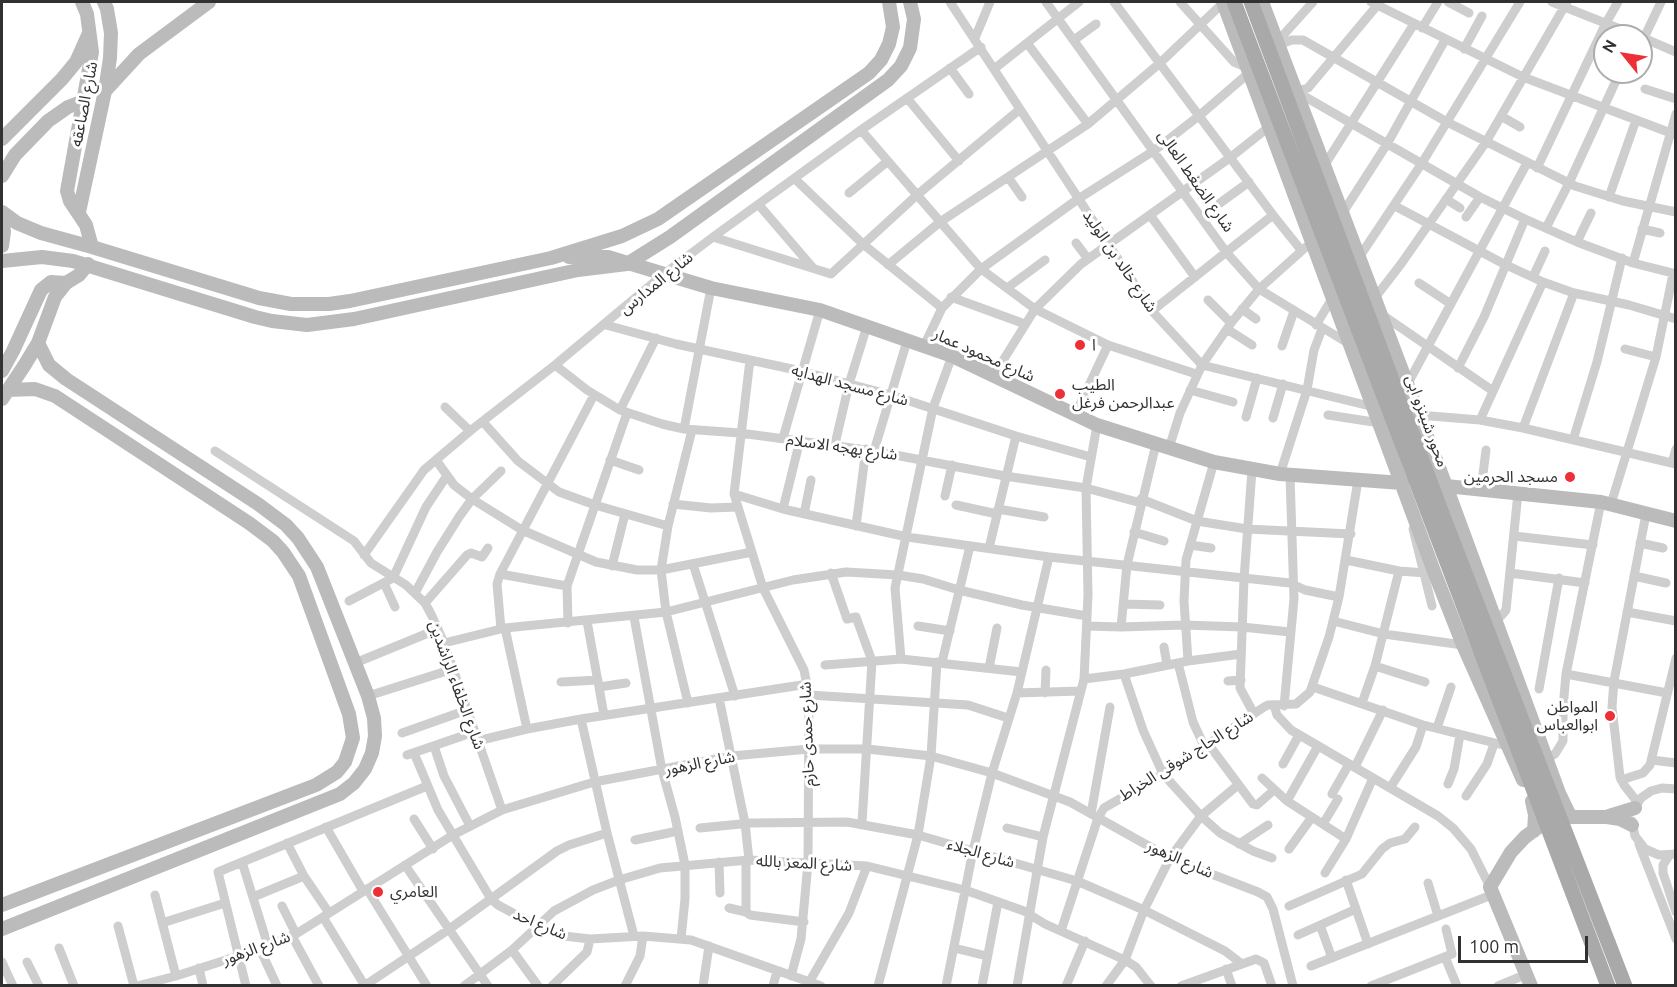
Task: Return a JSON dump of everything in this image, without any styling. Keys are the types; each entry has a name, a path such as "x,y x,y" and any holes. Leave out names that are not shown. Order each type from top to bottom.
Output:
{"main road":[{"name":"محور شينزو ابى","path":"1227,2 1608,986"},
{"name":"محور شينزو ابى","path":"1261,3 1443,516 1625,986"}],"street":[{"name":"شارع الصاعقه","path":"82,2 87,14 92,52 67,186 70,201 89,232 92,247"},
{"name":"شارع الصاعقه","path":"79,213 105,91 111,33 104,2"},
{"path":"105,91 139,54 208,2"},
{"path":"2,213 34,231 259,298 291,304 329,304 551,258 641,228 675,208 869,73 881,60 890,44 893,27 889,2"},
{"path":"2,261 42,257 88,264 255,317 308,325 331,323 578,270 627,264 650,250 895,74 906,57 913,39 914,19 910,2"},
{"name":"شارع خالد بن الوليد","path":"950,2 1152,311 1202,365"},
{"path":"975,38 990,2"},
{"name":"شارع الضغط العالى","path":"1046,2 1155,150 1226,252 1259,289 1352,346"},
{"path":"994,69 1078,2"},
{"path":"1114,2 1273,215 1307,246"},
{"path":"1180,2 1234,62 1249,70"},
{"path":"888,265 940,222 1088,124 1227,2 1275,141 1307,246 1333,297 1402,483 1429,573 1432,606"},
{"path":"1277,44 1313,2"},
{"path":"1324,166 1377,82 1438,2"},
{"path":"1448,2 1469,13"},
{"path":"1358,259 1395,206 1520,2"},
{"path":"1552,2 1565,4 1606,23"},
{"path":"1537,168 1618,2"},
{"path":"1648,24 1661,2"},
{"path":"1261,3 1570,816"},
{"path":"1295,89 1301,90 1308,87 1376,3 1445,40 1523,77 1673,134"},
{"path":"1376,306 1486,142 1565,4"},
{"path":"1464,49 1482,16"},
{"path":"1074,40 1096,24"},
{"path":"2,139 62,80 76,62 90,31"},
{"path":"1277,44 1303,40 1447,122 1569,183 1609,197 1676,212"},
{"path":"1342,214 1387,144 1445,40"},
{"path":"1653,42 1676,52"},
{"path":"1027,43 1088,124"},
{"name":"شارع المدارس","path":"364,555 424,470 470,431 606,325 664,274 713,237 981,47"},
{"path":"950,68 969,94"},
{"path":"924,346 942,308 981,269 1078,199 1155,150 1200,115 1249,70"},
{"path":"1255,86 1262,92 1275,93 1285,86 1289,74"},
{"path":"1546,228 1614,84"},
{"path":"1295,89 1457,184 1525,219 1633,263 1674,274 1656,357 1627,453 1606,503 1593,545 1566,674 1563,741 1555,754 1519,770"},
{"path":"1645,89 1676,99"},
{"path":"907,98 959,160"},
{"name":"شارع الصاعقه","path":"2,176 15,155 48,121 68,107 84,101"},
{"path":"713,237 831,274 917,195 1019,110"},
{"path":"1633,263 1648,207 1673,134 1676,114"},
{"path":"1501,116 1520,127"},
{"path":"1275,141 1277,129 1286,120 1295,118 1307,123"},
{"path":"1609,197 1636,120"},
{"path":"994,375 1035,309 1088,260 1231,157 1270,126"},
{"path":"861,130 981,269 1006,288 1035,309 1108,345 1196,374"},
{"path":"849,193 888,161"},
{"path":"1407,385 1527,163"},
{"path":"1008,177 1022,197"},
{"path":"795,179 863,244 942,308"},
{"path":"1220,203 1249,182"},
{"path":"1466,217 1480,197"},
{"path":"1446,199 1460,208"},
{"path":"759,205 813,268"},
{"path":"1395,206 1504,264 1543,282 1574,293 1613,301 1676,319"},
{"path":"2,213 4,232 2,246"},
{"path":"1577,242 1591,213"},
{"path":"1150,215 1195,277"},
{"path":"1152,311 1273,215"},
{"path":"1458,368 1484,317 1504,264 1525,219"},
{"path":"641,228 642,244 650,250"},
{"path":"1642,229 1660,233"},
{"path":"1076,243 1088,260"},
{"path":"1121,627 1127,565 1141,501 1162,446 1196,374 1229,326 1259,289 1307,246"},
{"path":"1533,277 1545,251"},
{"name":"شارع محمود عمار","path":"551,258 608,257 711,288 820,310 952,356 1096,424 1214,462 1285,475 1402,483"},
{"path":"1573,440 1597,362 1622,258"},
{"path":"1006,288 1045,260"},
{"path":"5,394 38,343 55,297 66,283 80,275 88,264"},
{"path":"2,370 41,290 51,282 66,283"},
{"path":"1419,282 1451,304"},
{"path":"1480,420 1543,282"},
{"path":"688,703 666,612 661,570 688,430 698,348 711,288"},
{"path":"404,290 408,307"},
{"path":"1523,428 1574,293"},
{"path":"951,297 1025,324"},
{"path":"1333,297 1319,327 1307,390 1285,475 1293,531 1294,585 1290,632 1279,705 1283,723 1299,735 1438,816 1459,834 1471,849 1492,890 1529,980 1498,986"},
{"path":"1208,300 1229,326 1252,345"},
{"path":"1376,306 1428,347 1492,391"},
{"path":"1242,309 1256,319"},
{"path":"783,438 820,310"},
{"path":"1282,346 1294,311"},
{"name":"شارع مسجد الهدايه","path":"606,325 891,395 1016,436 1091,457"},
{"path":"835,444 849,384 867,326"},
{"path":"568,623 567,586 610,460 623,412 656,338"},
{"path":"856,526 870,450 891,395 907,341"},
{"path":"2,929 340,794 354,783 365,769 372,753 375,736 374,718 368,696 317,567 298,538 286,525 258,504 66,380 49,365 38,343"},
{"path":"1075,415 1108,345"},
{"path":"1625,349 1656,357"},
{"path":"901,659 895,595 898,575 933,408 952,356"},
{"name":"شارع حمدى حازم","path":"750,360 734,494 763,588 804,670 809,695 808,863 804,922 791,976"},
{"name":"شارع بهجه الاسلام","path":"555,365 594,395 623,412 688,430 740,433 835,444 1005,476 1086,488 1141,501 1197,521 1247,529 1350,534"},
{"path":"1202,365 1374,407"},
{"path":"1246,417 1257,378"},
{"path":"55,396 66,380"},
{"path":"1273,418 1283,384"},
{"path":"2,905 327,780 345,762 353,738 349,714 299,576 283,552 261,532 55,396 35,389 5,394"},
{"path":"1190,390 1233,402"},
{"path":"527,729 503,629 497,584 522,530 594,395"},
{"path":"445,407 470,431"},
{"path":"1328,415 1380,423"},
{"path":"1418,415 1480,420 1523,428 1674,464 1676,449"},
{"path":"483,422 518,461 559,492 668,526"},
{"path":"1017,986 1043,837 1084,679 1089,561 1086,488 1096,424"},
{"path":"989,548 1016,436"},
{"path":"783,509 800,440"},
{"path":"1481,490 1486,450"},
{"name":"شارع الخلفاء الراشدين","path":"215,451 354,541 371,563 389,580 415,592 425,603 444,643 502,810"},
{"path":"436,460 446,477 454,485 522,530 577,555 612,566 661,570 752,552"},
{"path":"610,460 639,470"},
{"path":"1188,661 1184,625 1185,573 1190,544 1214,462"},
{"path":"945,496 952,465"},
{"path":"1252,470 1244,579 1241,680 1242,692 1254,714"},
{"path":"415,592 447,534 472,499 501,471"},
{"path":"349,602 389,580 422,516 446,477"},
{"path":"804,514 810,480"},
{"path":"1358,480 1340,597 1312,687 1424,725 1500,745"},
{"path":"1446,486 1606,503 1676,521"},
{"path":"1494,618 1502,616 1506,610 1518,493"},
{"path":"734,494 783,509 907,537 1294,585 1305,590 1340,597"},
{"path":"673,504 711,508 737,507"},
{"path":"956,505 1044,517"},
{"path":"1409,513 1429,573 1463,645 1500,745 1519,770 1535,810 1534,831"},
{"path":"612,566 625,514"},
{"path":"1646,514 1614,681 1612,718 1621,780 1636,805 1632,825 1676,939"},
{"path":"1134,532 1164,541"},
{"path":"1514,536 1593,545"},
{"path":"1640,543 1663,548"},
{"path":"1190,544 1211,548"},
{"path":"878,986 918,835 931,756 940,662 950,631 970,546"},
{"path":"425,603 466,555 471,553 482,557 488,548"},
{"path":"946,986 973,851 992,773 1017,693 1049,556"},
{"path":"1346,560 1399,571 1429,573"},
{"path":"693,564 735,696"},
{"path":"1362,704 1384,634 1399,571"},
{"path":"444,643 503,629 666,612 793,580 846,572 923,579 1037,608 1087,616"},
{"path":"831,573 848,619 857,618 872,661 862,823"},
{"path":"1510,573 1585,583"},
{"path":"500,574 567,586"},
{"path":"1634,576 1666,583"},
{"path":"1539,689 1559,578"},
{"path":"389,580 395,607"},
{"path":"1123,604 1160,605"},
{"path":"1627,612 1676,621"},
{"path":"634,617 650,708 685,865 685,899 681,939"},
{"path":"587,621 604,715"},
{"path":"1333,621 1384,634 1463,645"},
{"path":"1088,626 1184,625 1242,627 1290,632"},
{"path":"918,626 950,631"},
{"path":"989,669 997,628"},
{"path":"355,663 438,629"},
{"path":"1164,647 1167,665"},
{"path":"1084,679 1241,654"},
{"path":"1621,780 1643,773 1652,760 1676,658"},
{"path":"825,665 901,659 1022,672"},
{"path":"1178,663 1193,722 1207,747 1254,805 1274,790"},
{"path":"1375,666 1425,682"},
{"path":"368,696 453,669"},
{"path":"1045,693 1046,670"},
{"path":"1124,674 1143,730 1163,774 1201,816 1220,833 1272,858"},
{"path":"1566,674 1614,681 1667,693"},
{"path":"1228,681 1241,680"},
{"path":"561,682 626,683"},
{"path":"470,826 444,776 434,746 476,736 808,684"},
{"name":"شارع الحاج شوقى الخراط","path":"1094,816 1109,804 1207,747 1264,707 1302,701 1312,687"},
{"path":"1437,728 1451,687"},
{"path":"1017,693 1080,692"},
{"path":"809,695 968,705 1008,718"},
{"path":"719,698 745,823 746,912"},
{"path":"1061,931 1094,816 1110,707"},
{"path":"402,733 467,710"},
{"path":"1323,824 1335,796 1383,710"},
{"path":"581,719 594,782 619,880 638,936 640,956 625,986"},
{"path":"1390,788 1416,747 1424,725"},
{"path":"1282,764 1299,735"},
{"path":"1448,784 1454,769 1460,735"},
{"path":"1466,796 1500,745"},
{"name":"شارع احد","path":"434,746 411,754 453,836 491,899 498,905 537,926 564,936 590,939 638,936 681,939 709,946 807,984 821,986"},
{"path":"1287,801 1318,746"},
{"name":"شارع الزهور","path":"135,986 152,984 294,935 453,836 502,810 594,782 732,756 809,749 867,749 931,756 992,773 1053,795 1170,858 1267,897 1273,909 1293,986"},
{"path":"1652,760 1676,763"},
{"path":"1262,778 1287,801 1346,839"},
{"path":"1325,873 1346,839 1373,778"},
{"path":"1106,986 1125,960 1144,910 1170,858 1201,816 1238,785"},
{"path":"246,986 218,873 427,786"},
{"path":"1607,817 1636,805 1656,789 1676,789"},
{"path":"1311,966 1438,916 1492,890 1511,852 1534,831 1555,819 1570,816 1607,817 1620,819 1632,825"},
{"path":"1289,849 1312,817"},
{"path":"414,819 434,849"},
{"name":"شارع الجلاء","path":"700,828 745,823 862,823 918,835 1077,881 1144,910 1225,951 1242,963 1260,960 1264,963 1272,986"},
{"path":"1239,844 1268,825"},
{"path":"327,827 427,986"},
{"path":"1289,906 1366,871 1382,849 1390,843 1405,839 1415,827"},
{"path":"1007,828 1043,837"},
{"path":"635,840 678,831"},
{"path":"287,843 364,985 448,930 558,851 569,845 607,833"},
{"path":"1638,841 1649,852 1672,855"},
{"path":"1672,855 1664,862 1662,869 1676,912"},
{"name":"شارع المعز بالله","path":"465,986 512,950 554,911 569,902 619,880 649,871 685,865 747,860 867,866 966,890 1029,914 1125,960 1136,967 1151,986"},
{"path":"242,862 253,897 264,947 277,986"},
{"path":"719,862 720,893"},
{"path":"405,865 488,986"},
{"path":"807,984 841,928 867,866"},
{"path":"253,897 279,881 304,876"},
{"path":"1346,880 1368,944"},
{"path":"1428,883 1438,916"},
{"path":"1658,894 1669,891"},
{"path":"155,895 176,976"},
{"path":"982,986 998,902"},
{"path":"162,922 225,903"},
{"path":"282,906 319,986"},
{"path":"729,908 750,915 804,922"},
{"path":"1298,935 1356,909"},
{"path":"1320,925 1332,958"},
{"path":"118,926 135,986"},
{"path":"1371,986 1453,952 1446,929"},
{"path":"552,986 587,952 590,939"},
{"path":"1065,986 1085,941"},
{"path":"703,986 709,946"},
{"path":"59,948 74,986"},
{"path":"954,948 987,956"},
{"path":"512,950 538,986"},
{"path":"1445,957 1457,986"},
{"path":"2,962 13,986"},
{"path":"27,962 39,986"},
{"path":"1186,984 1242,963"},
{"path":"199,968 203,986"},
{"path":"1226,969 1232,986"},
{"path":"773,986 777,971"}],"place":[{"name":"ا","path":"1080,345"},
{"name":"الطيب عبدالرحمن فرغل","path":"1060,394"},
{"name":"مسجد الحرمين","path":"1570,477"},
{"name":"المواطن ابوالعباس","path":"1610,716"},
{"name":"العامري","path":"378,892"}]}
